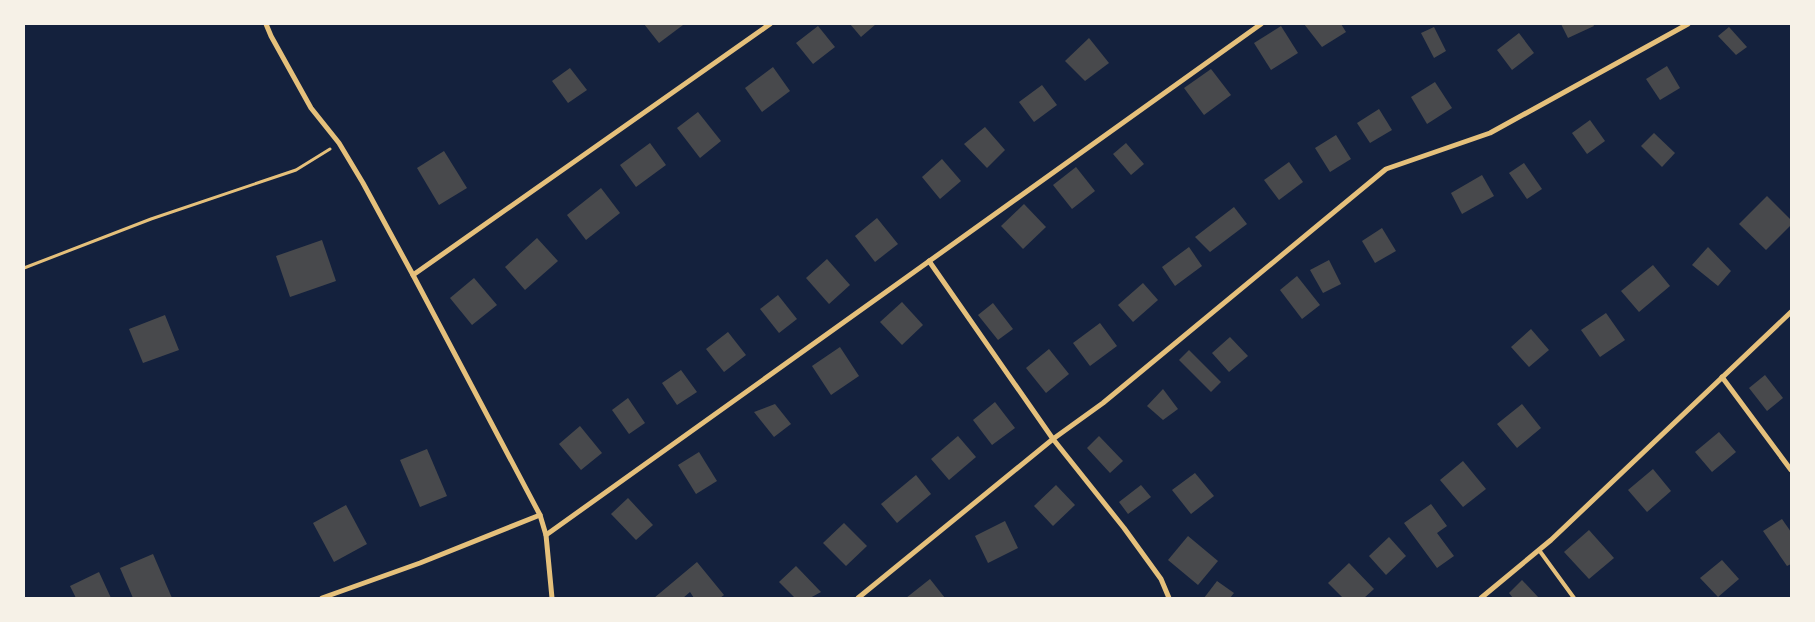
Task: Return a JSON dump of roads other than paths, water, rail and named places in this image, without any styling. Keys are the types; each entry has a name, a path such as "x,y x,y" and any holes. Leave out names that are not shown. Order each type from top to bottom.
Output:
{"street":[{"path":"266,24 311,108 339,143 413,275 540,515 546,535 552,598"},
{"path":"413,275 770,24"},
{"path":"546,535 1261,24"},
{"path":"858,598 1053,439 1103,403 1386,169 1490,133 1688,24"},
{"path":"929,261 1053,439 1124,528 1161,579 1169,598"},
{"path":"1481,598 1539,550 1791,312"},
{"path":"1722,377 1791,470"},
{"path":"322,598 420,563 540,515"}],"lane":[{"path":"1539,550 1574,598"}]}
